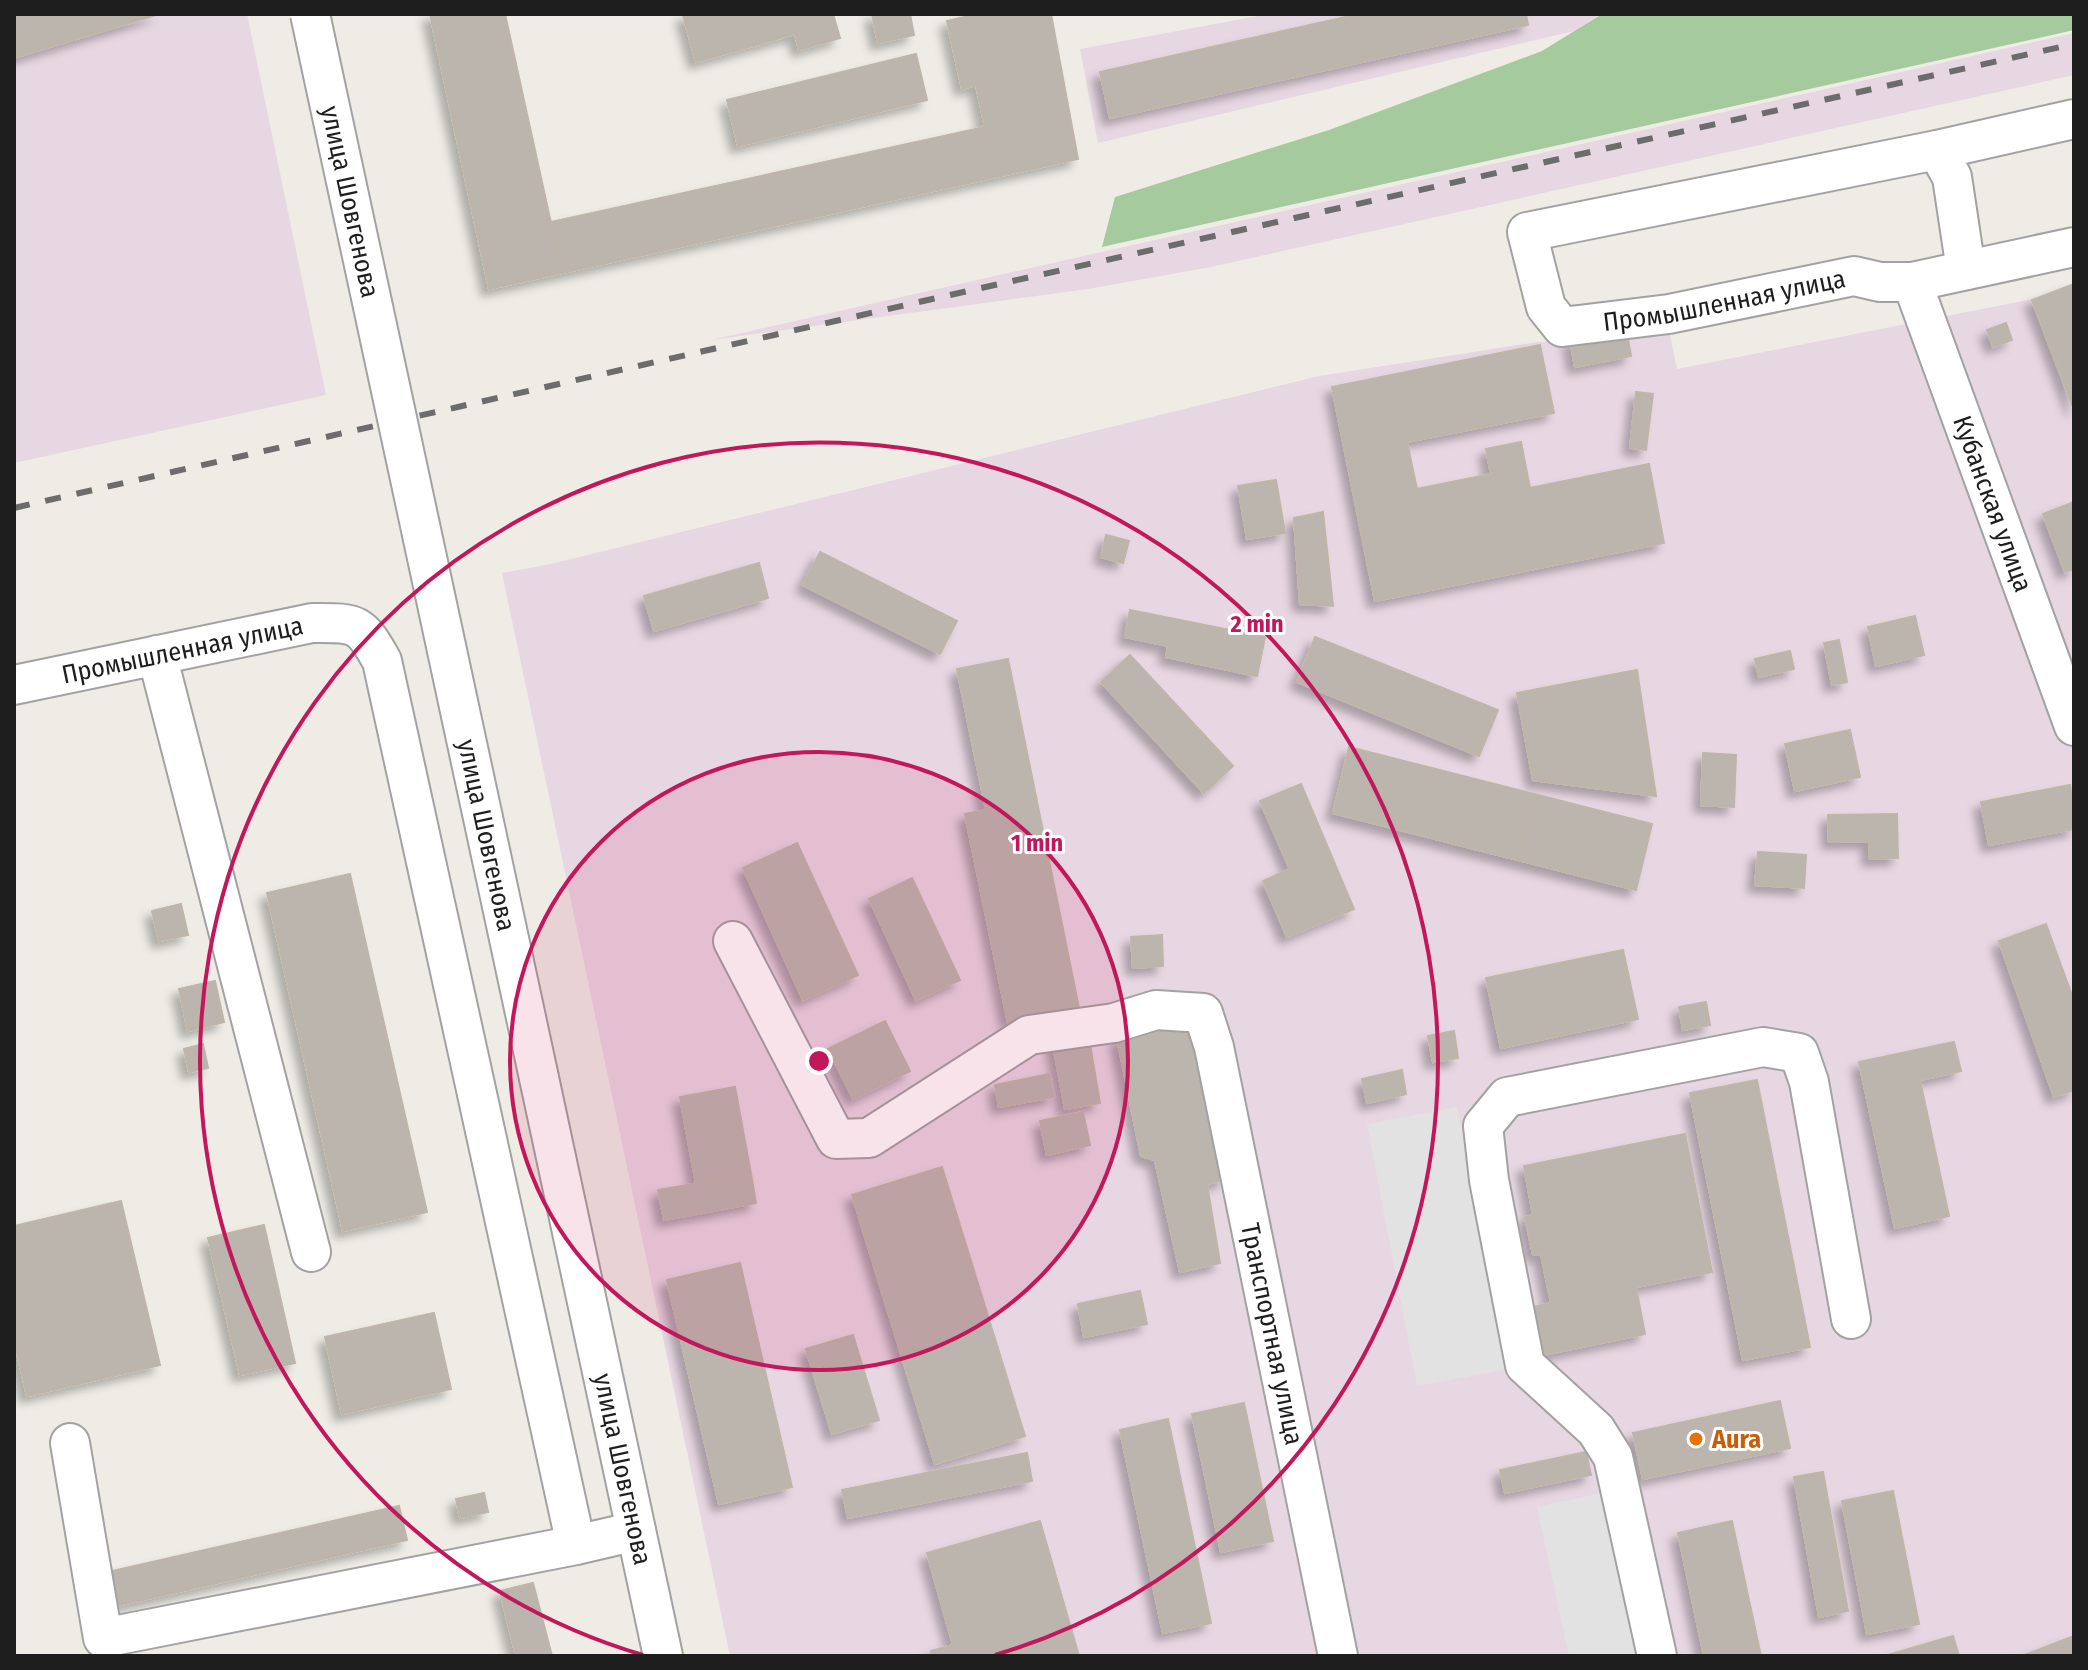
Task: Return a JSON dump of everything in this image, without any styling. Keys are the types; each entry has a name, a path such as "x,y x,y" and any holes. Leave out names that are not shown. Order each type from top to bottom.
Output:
{"street":[{"name":"улица Шовгенова","path":"310,14 663,1656"},
{"path":"1966,270 1952,177 1937,150 2074,119"},
{"name":"Промышленная улица","path":"1937,150 1527,232 1546,307 1562,327 1669,314 1854,276 1880,282 1912,282 2074,247"},
{"name":"Кубанская улица","path":"1912,282 2074,726"},
{"name":"Промышленная улица","path":"14,685 312,623 351,623 368,635 382,661 576,1545"},
{"path":"157,655 311,1252"},
{"name":"Транспортная улица","path":"733,941 836,1139 869,1138 1029,1035 1114,1023 1156,1010 1203,1013 1214,1047 1338,1656"},
{"path":"1657,1656 1613,1457 1596,1430 1525,1365 1489,1180 1483,1126 1507,1097 1763,1047 1799,1053 1809,1082 1851,1319"},
{"path":"70,1443 103,1638 636,1531"}],"shaded area":[{"path":"14,14 247,14 326,395 14,463"},
{"path":"1269,14 1600,14 1574,31 1098,143 1080,49"},
{"path":"2074,33 2074,75 1211,267 1088,289 711,340"},
{"path":"2074,291 2074,1656 730,1656 502,573 551,564 1319,376 1538,342 1669,330 1677,369"},
{"path":"1457,1107 1508,1369 1417,1386 1367,1124"},
{"path":"1606,1492 1641,1654 1569,1656 1537,1507"}],"green space":[{"path":"1602,14 2074,14 2074,30 1102,247 1115,197 1329,130 1542,51"}],"building":[{"path":"159,14 14,58 14,15"},
{"path":"430,14 505,14 562,273 489,289"},
{"path":"833,14 840,38 799,50 795,34 696,62 683,15"},
{"path":"872,14 910,14 914,35 878,43"},
{"path":"969,14 1051,14 1078,159 562,273 551,222 985,127 976,85 962,89 947,21"},
{"path":"1359,14 1526,14 1528,25 1110,118 1100,72"},
{"path":"916,54 927,100 738,146 727,100"},
{"path":"2074,284 2074,410 2032,300"},
{"path":"2006,323 2012,340 1993,347 1987,330"},
{"path":"1626,328 1631,356 1575,367 1570,339"},
{"path":"1540,345 1554,413 1407,442 1417,489 1491,474 1486,449 1521,442 1530,488 1649,464 1664,543 1375,601 1332,387"},
{"path":"1636,392 1653,394 1646,450 1630,448"},
{"path":"1276,480 1285,533 1247,539 1238,486"},
{"path":"2074,502 2074,569 2065,572 2043,514"},
{"path":"1323,512 1333,606 1300,604 1294,518"},
{"path":"1106,535 1129,541 1123,563 1101,557"},
{"path":"820,552 957,621 940,654 803,585"},
{"path":"759,563 768,598 654,631 644,596"},
{"path":"1130,610 1265,637 1257,676 1166,657 1168,646 1125,637"},
{"path":"1915,616 1924,655 1876,666 1868,627"},
{"path":"1315,637 1498,710 1479,756 1297,682"},
{"path":"1839,640 1847,682 1832,685 1824,643"},
{"path":"1790,651 1794,669 1759,677 1755,659"},
{"path":"1130,655 1233,766 1204,793 1101,682"},
{"path":"1008,659 1079,1008 1008,1023 965,814 986,810 957,669"},
{"path":"1637,670 1656,796 1533,780 1517,693"},
{"path":"1850,730 1860,777 1795,791 1785,744"},
{"path":"1349,747 1534,794 1518,860 1333,813"},
{"path":"1703,753 1736,755 1734,807 1701,805"},
{"path":"1301,784 1354,909 1287,937 1263,881 1290,869 1260,801"},
{"path":"2070,785 2074,829 1989,845 1981,802"},
{"path":"1534,794 1652,824 1636,890 1518,860"},
{"path":"1897,814 1898,858 1869,859 1869,841 1829,842 1828,815"},
{"path":"797,843 858,975 803,1000 743,868"},
{"path":"1758,852 1806,855 1804,888 1755,885"},
{"path":"350,874 427,1212 343,1231 267,893"},
{"path":"912,878 960,980 916,1000 869,899"},
{"path":"181,904 188,935 159,941 152,911"},
{"path":"2046,924 2074,1001 2074,1090 2054,1097 1999,941"},
{"path":"1162,935 1163,966 1133,968 1131,937"},
{"path":"1623,950 1638,1019 1501,1048 1486,978"},
{"path":"215,981 224,1022 188,1031 179,989"},
{"path":"1706,1002 1710,1025 1683,1030 1679,1007"},
{"path":"885,1021 910,1071 853,1099 828,1049"},
{"path":"1188,1022 1226,1179 1207,1184 1220,1263 1180,1272 1155,1160 1141,1156 1117,1038"},
{"path":"1454,1031 1458,1058 1433,1062 1428,1036"},
{"path":"1088,1033 1100,1103 1065,1109 1052,1039"},
{"path":"1954,1042 1961,1071 1920,1080 1949,1216 1895,1228 1859,1062"},
{"path":"203,1044 208,1068 189,1072 184,1049"},
{"path":"1402,1070 1406,1094 1367,1103 1362,1079"},
{"path":"1049,1074 1054,1097 999,1107 995,1085"},
{"path":"1757,1080 1810,1347 1743,1360 1690,1093"},
{"path":"735,1087 751,1174 696,1184 680,1097"},
{"path":"1083,1112 1090,1145 1047,1155 1040,1121"},
{"path":"1685,1134 1712,1272 1636,1287 1645,1334 1538,1356 1529,1308 1551,1303 1541,1254 1533,1255 1525,1217 1533,1215 1524,1166"},
{"path":"942,1167 1025,1436 935,1464 852,1195"},
{"path":"751,1174 756,1203 664,1220 658,1190"},
{"path":"121,1201 160,1365 27,1396 14,1340 14,1226"},
{"path":"264,1225 295,1363 240,1375 208,1238"},
{"path":"740,1263 792,1487 719,1504 667,1280"},
{"path":"1140,1291 1147,1324 1084,1337 1078,1304"},
{"path":"434,1313 451,1389 342,1414 325,1337"},
{"path":"853,1335 879,1420 832,1434 806,1349"},
{"path":"1780,1401 1790,1448 1643,1479 1633,1433"},
{"path":"1244,1403 1273,1541 1221,1552 1192,1414"},
{"path":"1168,1419 1211,1623 1163,1633 1120,1430"},
{"path":"1586,1452 1591,1475 1505,1493 1500,1470"},
{"path":"1027,1453 1032,1481 962,1495 956,1467"},
{"path":"956,1467 962,1495 848,1518 842,1490"},
{"path":"1823,1472 1848,1611 1819,1617 1794,1477"},
{"path":"1893,1491 1919,1624 1867,1634 1842,1501"},
{"path":"484,1493 488,1512 460,1518 456,1499"},
{"path":"399,1506 407,1540 116,1606 108,1572"},
{"path":"1040,1521 1079,1656 932,1656 931,1651 953,1645 927,1553"},
{"path":"1732,1521 1761,1656 1704,1656 1678,1533"},
{"path":"533,1583 552,1656 516,1656 500,1591"},
{"path":"1953,1636 1959,1656 1888,1656 1888,1655"},
{"path":"2074,1636 2074,1656 2022,1656"}],"railway":[{"path":"14,508 2074,44"}],"place":[{"name":"Aura","path":"1696,1439"}]}
